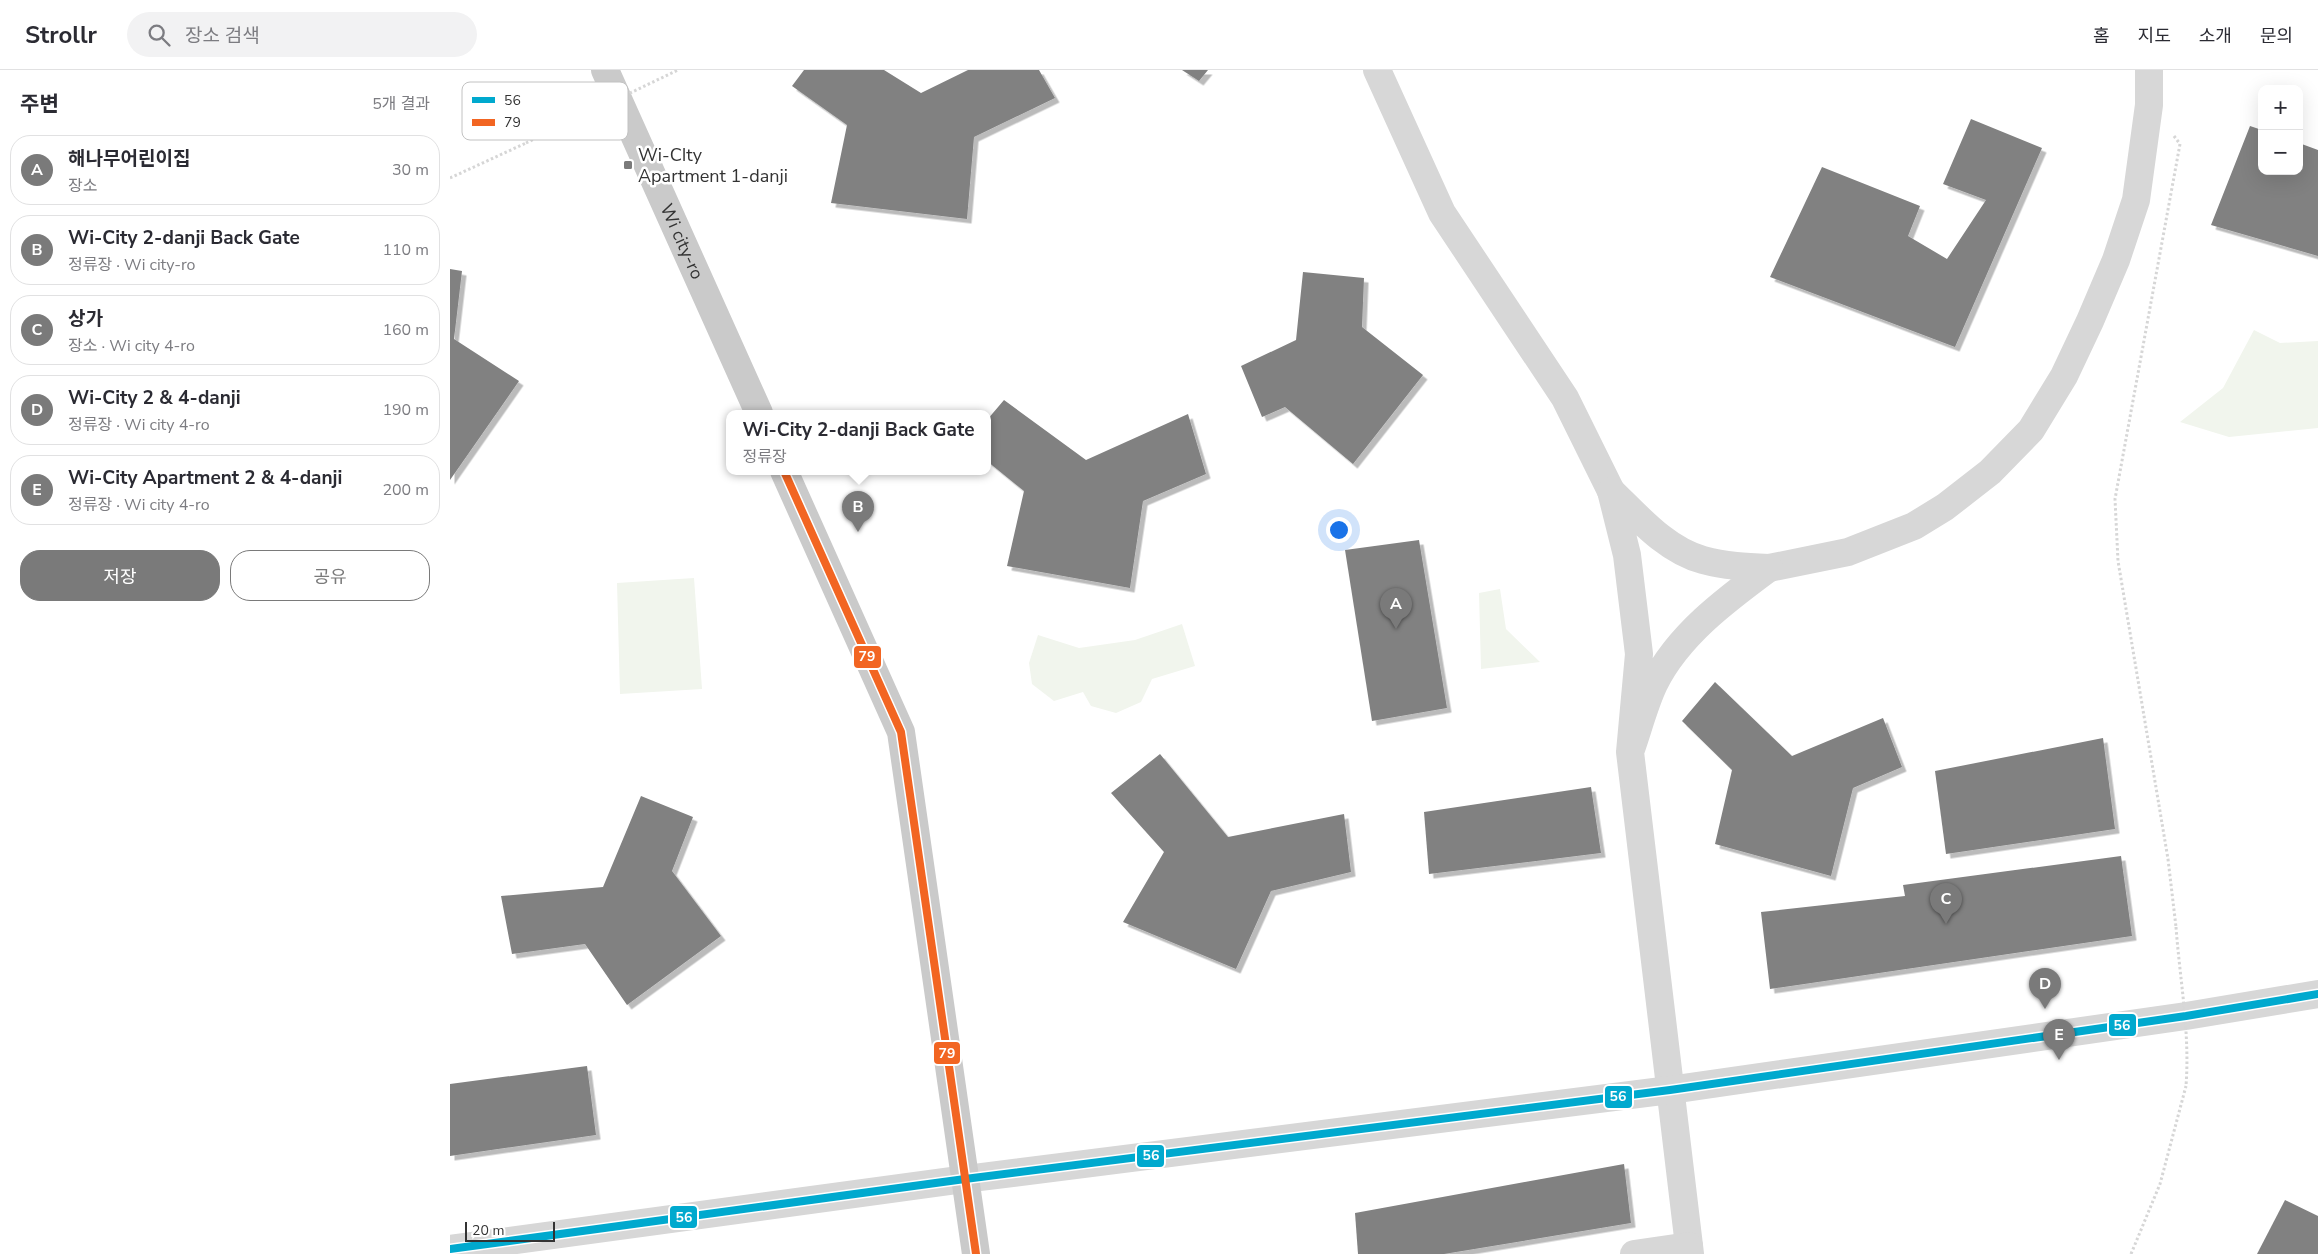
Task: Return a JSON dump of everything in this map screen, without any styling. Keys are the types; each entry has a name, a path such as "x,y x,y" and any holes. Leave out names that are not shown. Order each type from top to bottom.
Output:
{"main road":[{"name":"Wi city-ro","path":"605,70 610,82"},
{"name":"Wi city-ro","path":"628,121 758,410"},
{"path":"786,475 901,732 976,1254"}],"street":[{"path":"1376,70 1442,213 1565,398 1611,491 1626,555 1640,654 1630,752 1689,1250 1634,1254"},
{"path":"1611,491 1650,529 1683,552 1702,560 1735,566 1769,568 1848,552 1914,526 1945,507 1990,472 2031,430 2064,376 2116,260 2136,200 2149,105 2149,70"},
{"path":"1630,752 1654,684 1667,662 1684,640 1703,622 1740,589 1769,568"},
{"path":"450,1249 965,1179 1670,1090 2186,1016 2318,994"}],"path":[{"path":"628,94 678,70"},
{"path":"2131,1254 2160,1184 2186,1086 2188,1057 2186,1016 2168,859 2118,561 2115,498 2180,144 2149,105"},
{"path":"450,178 532,140"}],"shaded area":[{"path":"2254,330 2280,343 2318,341 2318,428 2229,437 2180,422 2223,388"},
{"path":"694,578 702,689 620,694 617,583"},
{"path":"1500,589 1506,629 1540,662 1481,669 1479,593"},
{"path":"1182,624 1195,666 1152,679 1141,702 1116,713 1091,706 1083,692 1054,701 1032,684 1029,663 1038,635 1079,648 1135,640"}],"building":[{"path":"804,70 884,70 921,93 968,70 1039,70 1055,98 974,137 967,219 831,203 847,125 792,86"},
{"path":"1182,70 1208,70 1199,81"},
{"path":"1971,119 2042,148 1955,347 1770,277 1822,167 1920,206 1908,236 1947,259 1986,200 1943,184"},
{"path":"2250,126 2258,129 2258,175 2303,175 2303,144 2318,150 2318,256 2211,225"},
{"path":"450,269 462,271 454,339 519,381 450,480"},
{"path":"1303,272 1364,278 1362,327 1423,375 1353,464 1285,407 1262,417 1241,366 1296,340"},
{"path":"1004,400 1086,460 1188,414 1206,474 1143,501 1130,588 1007,566 1024,491 991,464 991,415"},
{"path":"1419,540 1447,708 1372,721 1345,550"},
{"path":"1715,682 1792,756 1883,718 1902,767 1853,788 1831,876 1715,844 1732,770 1682,721"},
{"path":"2103,738 2115,829 1946,854 1935,771"},
{"path":"1160,754 1228,837 1344,814 1351,872 1271,891 1236,969 1123,922 1164,852 1111,793"},
{"path":"1591,787 1601,853 1429,874 1424,812"},
{"path":"641,796 693,817 672,871 721,936 627,1005 585,944 512,954 501,896 603,887"},
{"path":"2121,856 2132,936 1770,989 1761,912 1905,896 1903,885"},
{"path":"587,1066 596,1135 450,1156 450,1084"},
{"path":"1624,1164 1631,1223 1444,1254 1358,1254 1355,1213"},
{"path":"2285,1200 2318,1216 2318,1254 2257,1254"}],"transit line":[{"name":"79","path":"786,475 901,732 976,1254"},
{"name":"56","path":"450,1249 965,1179 1670,1090 2186,1016 2318,994"}],"place":[{"name":"Wi-CIty Apartment 1-danji","path":"628,165"},
{"name":"Wi-City 2-danji Back Gate","path":"858,532"},
{"name":"해나무어린이집","path":"1396,629"},
{"name":"상가","path":"1946,924"},
{"name":"Wi-City 2 & 4-danji","path":"2045,1009"},
{"name":"Wi-City Apartment 2 & 4-danji","path":"2059,1060"}]}
